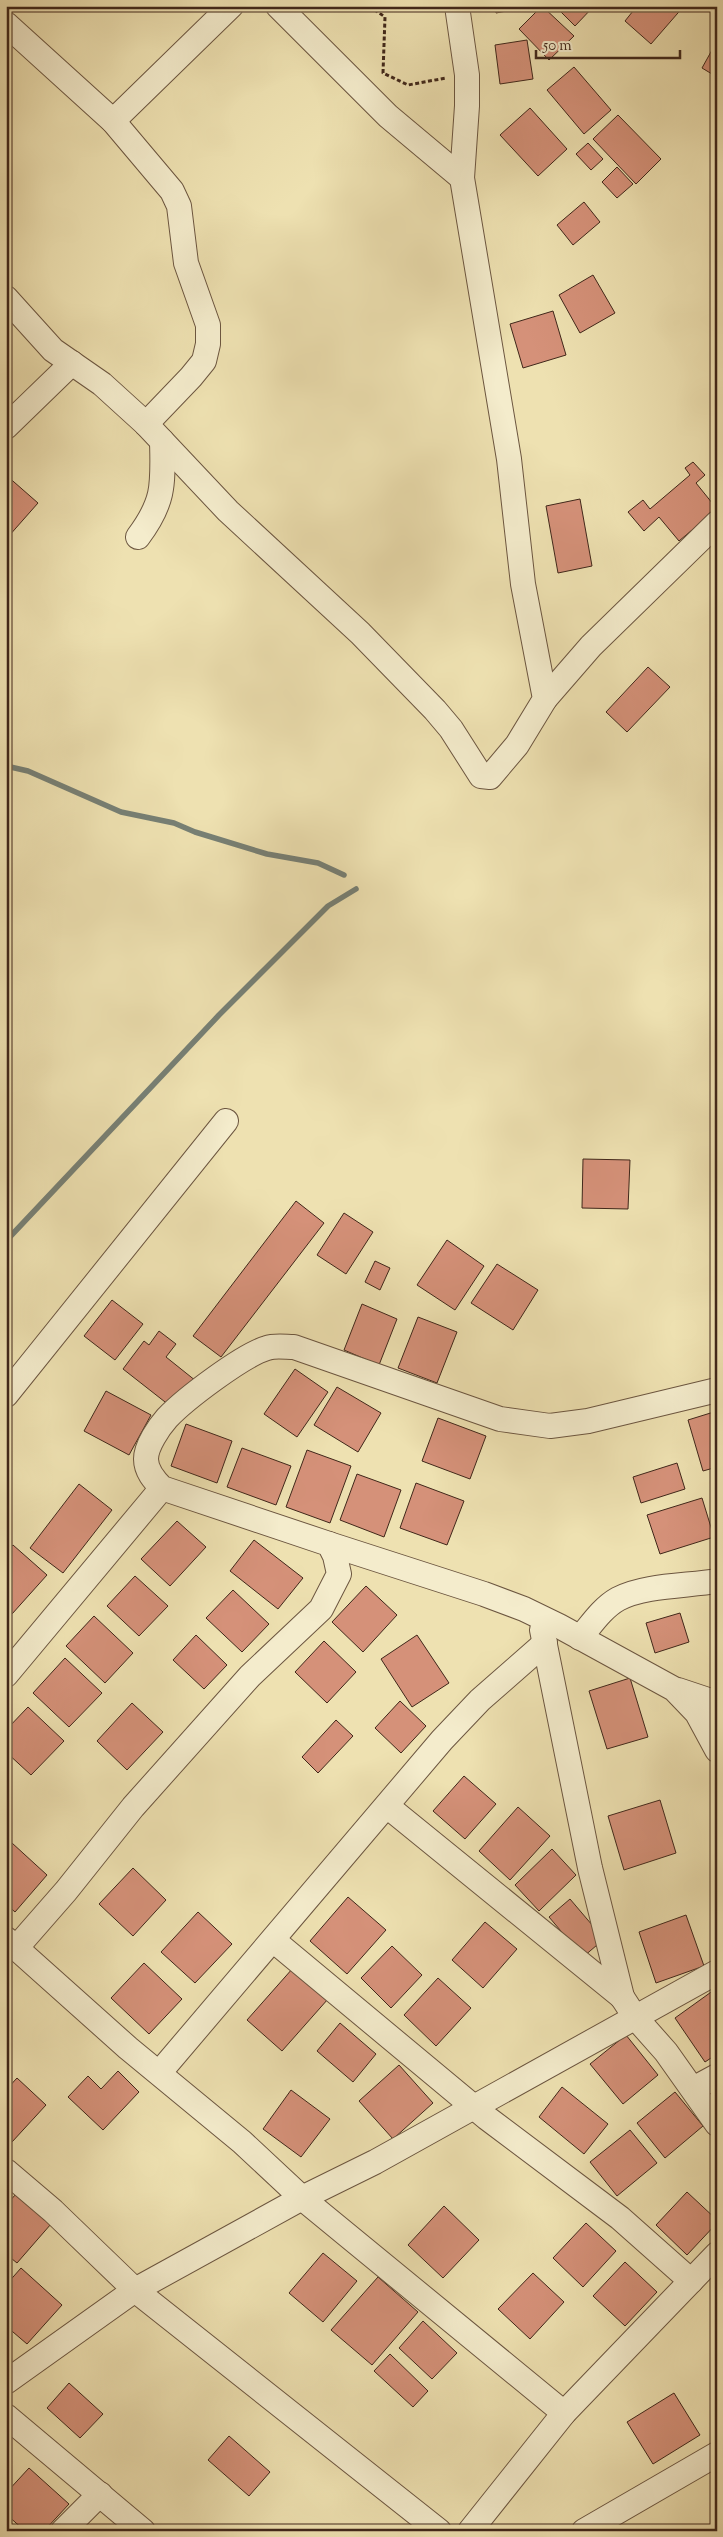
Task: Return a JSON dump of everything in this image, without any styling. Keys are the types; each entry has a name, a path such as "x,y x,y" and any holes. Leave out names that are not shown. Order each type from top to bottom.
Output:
{"street":[{"path":"113,121 231,6"},
{"path":"278,6 388,116 462,178"},
{"path":"457,6 467,75 467,106 462,178 509,459 523,584 545,699"},
{"path":"6,24 113,121 166,184 179,206 186,263 208,325 208,344 204,361 154,432 162,491 157,509 138,537"},
{"path":"6,298 53,350 102,384 154,432 228,510 360,633 451,728 482,776 490,777 503,763 529,728 545,699 591,646 717,523"},
{"path":"6,427 72,363"},
{"path":"6,1395 226,1121"},
{"path":"717,1390 588,1421 550,1426 526,1424 500,1419 294,1347 269,1347 246,1356 166,1419 149,1446 146,1459 150,1475 162,1488 484,1594 540,1617 674,1689 717,1703"},
{"path":"6,1675 162,1488"},
{"path":"329,1544 335,1556 339,1574 322,1609 250,1676 133,1807 66,1891 12,1943 128,2048 160,2072 242,2142 302,2198 564,2413"},
{"path":"580,1638 605,1609 617,1600 634,1593 717,1581"},
{"path":"540,1617 590,1868 622,1997"},
{"path":"160,2072 442,1740 480,1700 545,1643"},
{"path":"674,1689 697,1713 717,1750"},
{"path":"387,1806 622,1997 635,2017 666,2052 717,2124"},
{"path":"273,1940 473,2106 620,2218 691,2282"},
{"path":"6,2382 135,2290 302,2198 375,2162 717,1972"},
{"path":"694,2090 717,2076"},
{"path":"6,2171 60,2217 135,2290 439,2531"},
{"path":"470,2531 564,2413 717,2254"},
{"path":"6,2416 143,2531"},
{"path":"584,2531 717,2454"},
{"path":"63,2531 100,2494"}],"path":[{"path":"370,6 385,17 383,73 408,85 467,75"}],"building":[{"path":"495,6 533,6 496,13"},
{"path":"542,6 574,36 549,60 519,29"},
{"path":"555,6 594,6 575,26"},
{"path":"637,6 684,6 651,44 625,21"},
{"path":"527,40 533,79 500,84 495,45"},
{"path":"717,41 717,77 702,68"},
{"path":"574,67 611,110 584,134 547,90"},
{"path":"530,108 567,149 538,176 500,135"},
{"path":"618,115 661,159 636,184 593,139"},
{"path":"588,143 603,159 591,170 576,154"},
{"path":"617,167 633,184 617,198 602,182"},
{"path":"584,202 600,222 573,245 557,225"},
{"path":"593,275 615,313 580,333 559,295"},
{"path":"553,311 566,355 523,368 510,324"},
{"path":"693,462 705,475 696,483 717,509 679,541 659,517 644,531 628,512 643,500 650,509 690,475 685,468"},
{"path":"6,475 38,503 8,537 6,535"},
{"path":"580,499 592,566 558,573 546,506"},
{"path":"648,667 670,687 627,732 606,712"},
{"path":"583,1159 630,1160 628,1209 582,1208"},
{"path":"296,1201 324,1223 221,1357 193,1336"},
{"path":"344,1213 373,1232 346,1274 317,1255"},
{"path":"447,1240 484,1266 455,1310 417,1285"},
{"path":"375,1261 390,1268 380,1290 365,1282"},
{"path":"497,1264 538,1290 513,1330 471,1303"},
{"path":"112,1300 143,1324 115,1360 84,1336"},
{"path":"362,1304 397,1319 379,1365 344,1350"},
{"path":"418,1317 457,1332 437,1383 398,1368"},
{"path":"159,1331 176,1344 166,1357 196,1381 174,1409 123,1369 144,1341 149,1345"},
{"path":"295,1369 328,1392 297,1437 264,1414"},
{"path":"337,1387 381,1413 358,1452 314,1425"},
{"path":"106,1391 151,1415 129,1455 84,1431"},
{"path":"717,1411 717,1467 703,1471 688,1420"},
{"path":"438,1418 486,1436 470,1479 422,1461"},
{"path":"186,1424 232,1441 217,1483 171,1466"},
{"path":"242,1448 291,1466 276,1505 227,1487"},
{"path":"307,1450 351,1466 330,1523 286,1507"},
{"path":"677,1463 685,1489 641,1503 633,1477"},
{"path":"357,1474 401,1490 384,1537 340,1520"},
{"path":"416,1483 464,1501 447,1545 400,1528"},
{"path":"79,1484 112,1510 63,1573 30,1548"},
{"path":"702,1498 714,1537 660,1554 647,1515"},
{"path":"177,1521 206,1547 170,1586 141,1559"},
{"path":"254,1540 303,1578 278,1609 230,1571"},
{"path":"13,1545 47,1575 12,1614 6,1609 6,1552"},
{"path":"135,1576 168,1606 139,1636 107,1606"},
{"path":"366,1586 397,1615 363,1652 332,1622"},
{"path":"233,1590 269,1624 242,1652 206,1618"},
{"path":"680,1613 689,1642 655,1653 646,1623"},
{"path":"94,1616 133,1653 105,1683 66,1646"},
{"path":"196,1635 227,1665 204,1689 173,1660"},
{"path":"417,1635 449,1683 412,1707 381,1659"},
{"path":"324,1641 356,1672 327,1703 295,1672"},
{"path":"65,1658 102,1693 69,1727 33,1693"},
{"path":"630,1678 648,1737 607,1749 589,1691"},
{"path":"400,1701 426,1726 401,1753 375,1728"},
{"path":"132,1703 163,1732 127,1770 97,1741"},
{"path":"28,1707 64,1741 31,1775 6,1752 6,1730"},
{"path":"336,1720 353,1736 318,1773 302,1757"},
{"path":"464,1776 496,1804 465,1839 433,1811"},
{"path":"660,1800 676,1853 624,1870 608,1816"},
{"path":"518,1807 550,1836 510,1880 479,1851"},
{"path":"12,1843 47,1875 15,1912 6,1904 6,1849"},
{"path":"552,1849 576,1875 539,1911 515,1885"},
{"path":"133,1868 166,1900 133,1936 99,1904"},
{"path":"348,1897 386,1930 347,1974 310,1941"},
{"path":"570,1899 604,1939 583,1957 549,1917"},
{"path":"198,1912 232,1944 195,1983 161,1952"},
{"path":"686,1915 704,1966 656,1983 639,1932"},
{"path":"485,1922 517,1949 483,1988 452,1960"},
{"path":"392,1946 422,1975 391,2008 361,1978"},
{"path":"144,1963 182,1999 149,2034 111,1998"},
{"path":"293,1968 328,1999 282,2051 247,2020"},
{"path":"438,1978 471,2008 436,2046 404,2015"},
{"path":"714,1990 717,1994 717,2054 705,2062 675,2018"},
{"path":"340,2023 376,2054 353,2082 317,2051"},
{"path":"626,2035 658,2075 623,2104 590,2064"},
{"path":"399,2065 433,2103 393,2139 359,2101"},
{"path":"118,2071 139,2092 103,2130 68,2097 88,2076 101,2089"},
{"path":"17,2078 46,2105 12,2142 6,2137 6,2090"},
{"path":"562,2087 608,2124 584,2154 539,2117"},
{"path":"291,2090 330,2119 301,2157 263,2129"},
{"path":"675,2092 703,2126 665,2158 637,2123"},
{"path":"630,2130 657,2163 617,2196 590,2162"},
{"path":"687,2192 717,2220 717,2223 687,2255 656,2225"},
{"path":"17,2193 51,2224 17,2263 6,2254 6,2205"},
{"path":"444,2206 479,2240 443,2278 408,2245"},
{"path":"586,2223 616,2251 583,2287 553,2258"},
{"path":"323,2253 357,2281 323,2322 289,2293"},
{"path":"625,2262 657,2292 625,2326 593,2296"},
{"path":"21,2268 62,2305 27,2344 6,2326 6,2285"},
{"path":"533,2273 564,2302 530,2339 498,2309"},
{"path":"378,2277 418,2312 372,2365 331,2330"},
{"path":"423,2321 457,2353 432,2379 399,2348"},
{"path":"390,2354 428,2391 413,2407 374,2371"},
{"path":"69,2383 103,2414 80,2438 47,2408"},
{"path":"674,2393 700,2435 653,2464 627,2422"},
{"path":"229,2436 270,2472 249,2496 208,2460"},
{"path":"29,2468 69,2504 44,2531 25,2531 6,2514 6,2493"}],"waterway":[{"path":"6,766 28,771 121,812 174,823 195,832 267,854 318,863 344,875"},
{"path":"6,1241 219,1015 328,906 356,889"}]}
